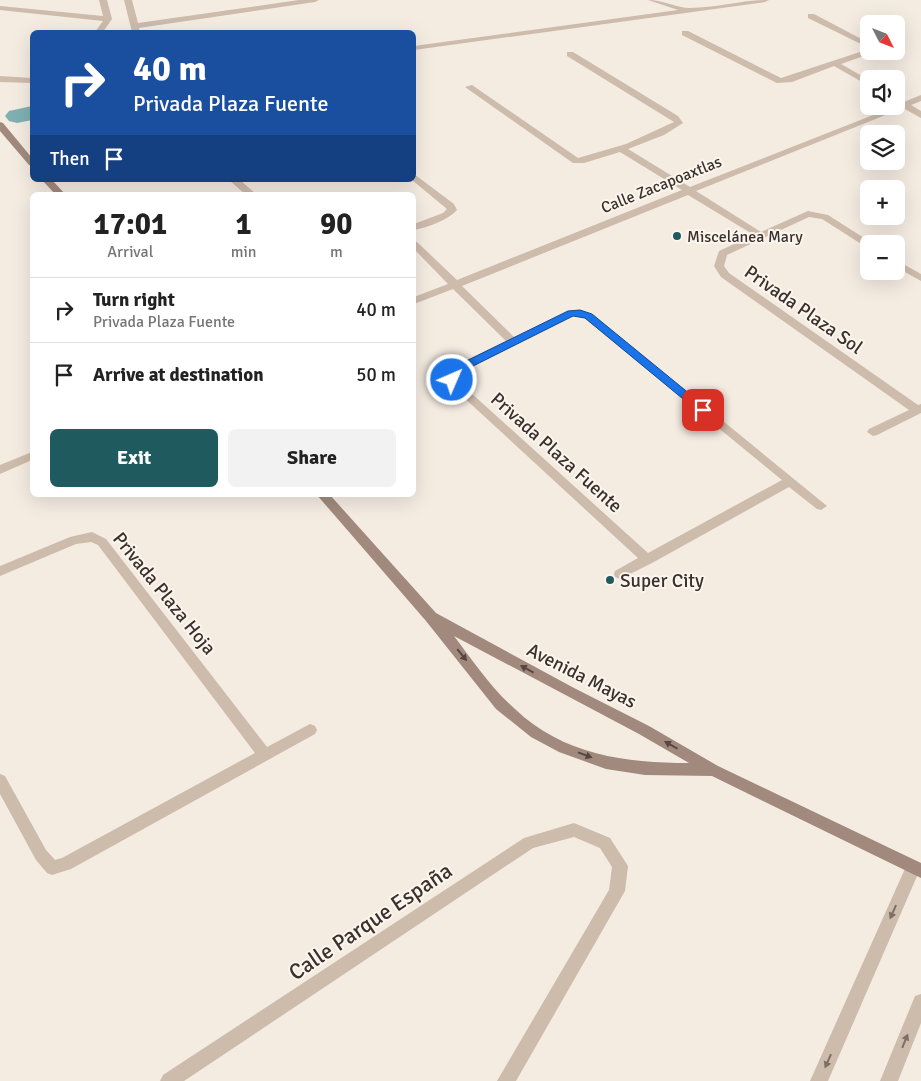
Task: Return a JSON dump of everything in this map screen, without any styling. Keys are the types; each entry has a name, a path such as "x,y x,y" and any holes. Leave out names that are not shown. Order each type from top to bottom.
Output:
{"street":[{"path":"100,30 108,19 103,0"},
{"path":"128,0 135,29 315,0"},
{"path":"652,0 688,10"},
{"path":"416,48 765,0"},
{"path":"0,8 108,19"},
{"path":"811,16 860,41"},
{"path":"685,32 780,81 788,80 860,55"},
{"path":"469,87 572,160 581,161 620,148 671,130 679,124 678,120 570,54"},
{"path":"836,64 860,79"},
{"path":"0,79 30,82"},
{"name":"Calle Zacapoaxtlas","path":"905,102 921,98"},
{"path":"905,106 921,115"},
{"name":"Calle Zacapoaxtlas","path":"416,299 871,115"},
{"path":"1,127 30,161"},
{"name":"Privada Plaza Sol","path":"620,148 760,235"},
{"path":"416,179 450,206 452,210 446,215 416,226"},
{"path":"50,182 58,192"},
{"path":"236,182 248,192"},
{"name":"Privada Plaza Sol","path":"860,239 825,217 814,214 804,215 723,253 719,266 722,273 919,409 873,432"},
{"path":"416,246 513,342"},
{"path":"905,268 921,278"},
{"name":"Privada Plaza Fuente","path":"648,560 454,383 452,376 456,370 572,313 580,313 588,316 820,506"},
{"path":"0,470 30,457"},
{"path":"620,574 790,481"},
{"name":"Avenida Mayas","path":"325,497 431,617 502,706 517,720 567,748 606,763 641,768 713,770"},
{"name":"Privada Plaza Hoja","path":"0,571 74,540 92,537 102,542 265,755"},
{"name":"Avenida Mayas","path":"431,617 569,692 644,730 713,770 917,869"},
{"path":"0,780 41,855 52,868 66,864 310,730"},
{"name":"Calle Parque España","path":"169,1081 529,843 574,830 605,843 620,866 617,891 506,1081"},
{"path":"819,1081 917,869"},
{"path":"889,1081 921,1002"}],"waterway":[{"path":"17,116 30,113"}],"place":[{"name":"Miscelánea Mary","path":"677,236"},
{"name":"Super City","path":"610,580"}],"route":[{"path":"452,380 453,373 456,370 572,313 580,313 588,316 703,410"}]}
